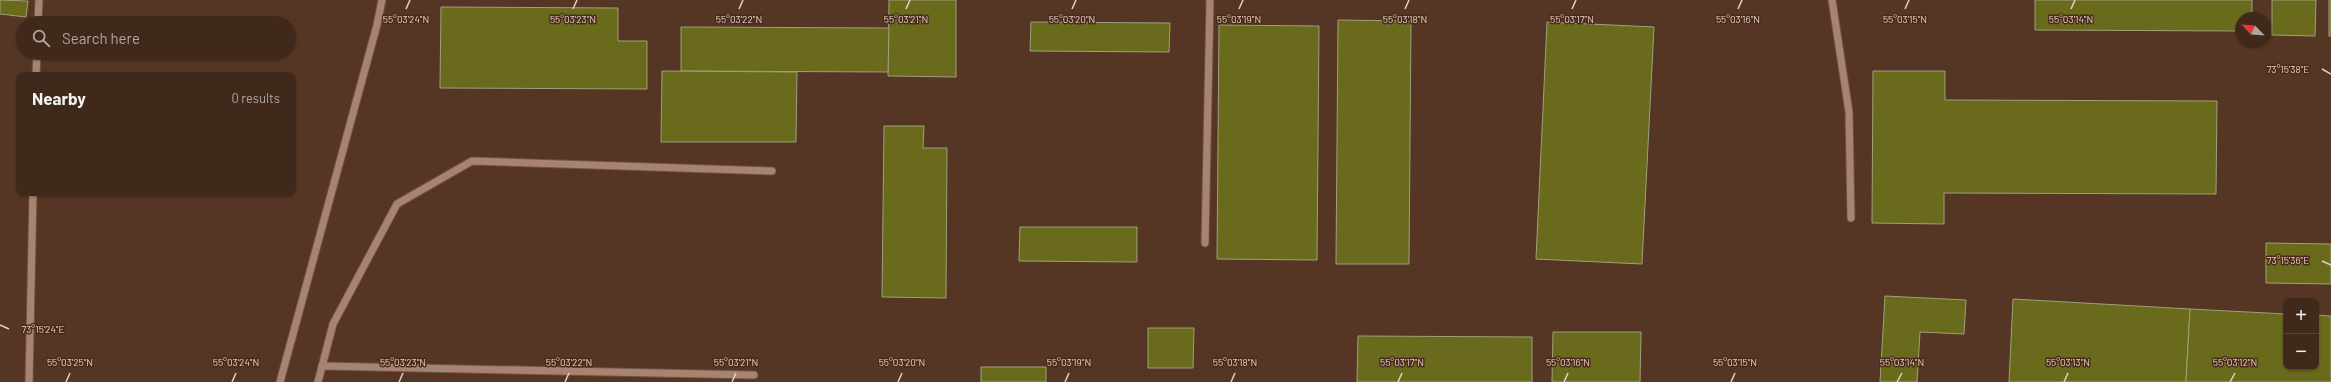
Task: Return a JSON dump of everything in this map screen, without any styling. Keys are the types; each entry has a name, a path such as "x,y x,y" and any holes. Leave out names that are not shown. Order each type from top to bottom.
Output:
{"street":[{"path":"38,16 39,0"},
{"path":"280,382 377,25 382,0"},
{"path":"1205,243 1210,0"},
{"path":"1832,0 1849,112 1851,218"},
{"path":"36,72 37,60"},
{"path":"318,382 333,324 397,204 472,161 772,171"},
{"path":"30,382 33,196"},
{"path":"322,366 754,375"}],"building":[{"path":"0,0 28,1 26,16 0,14"},
{"path":"889,0 956,0 956,77 888,76"},
{"path":"2035,0 2252,0 2252,12 2235,12 2235,31 2035,30"},
{"path":"2272,0 2316,0 2315,36 2272,35"},
{"path":"2329,0 2331,0 2331,36 2329,36"},
{"path":"441,7 618,8 618,41 647,41 647,89 440,88"},
{"path":"1338,20 1411,21 1409,264 1336,264"},
{"path":"1031,22 1170,23 1169,52 1030,51"},
{"path":"1547,22 1654,27 1642,264 1536,259"},
{"path":"1219,25 1319,26 1317,260 1217,259"},
{"path":"681,27 889,28 888,72 681,71"},
{"path":"662,71 797,72 796,142 661,142"},
{"path":"1873,71 1945,71 1945,100 2217,101 2216,194 1944,193 1944,224 1872,223"},
{"path":"884,126 924,126 923,148 947,148 946,298 882,297"},
{"path":"1020,227 1137,227 1137,262 1019,261"},
{"path":"2266,243 2331,244 2331,284 2266,283"},
{"path":"1885,296 1966,300 1964,334 1920,332 1917,382 1880,382"},
{"path":"2013,299 2190,309 2186,382 2009,382"},
{"path":"2190,309 2283,314 2283,370 2319,370 2319,315 2331,316 2331,382 2186,382"},
{"path":"1148,328 1194,328 1193,368 1148,368"},
{"path":"1553,332 1641,332 1640,382 1552,382"},
{"path":"1358,336 1532,337 1532,382 1357,382"},
{"path":"981,367 1046,367 1046,382 981,382"}]}
